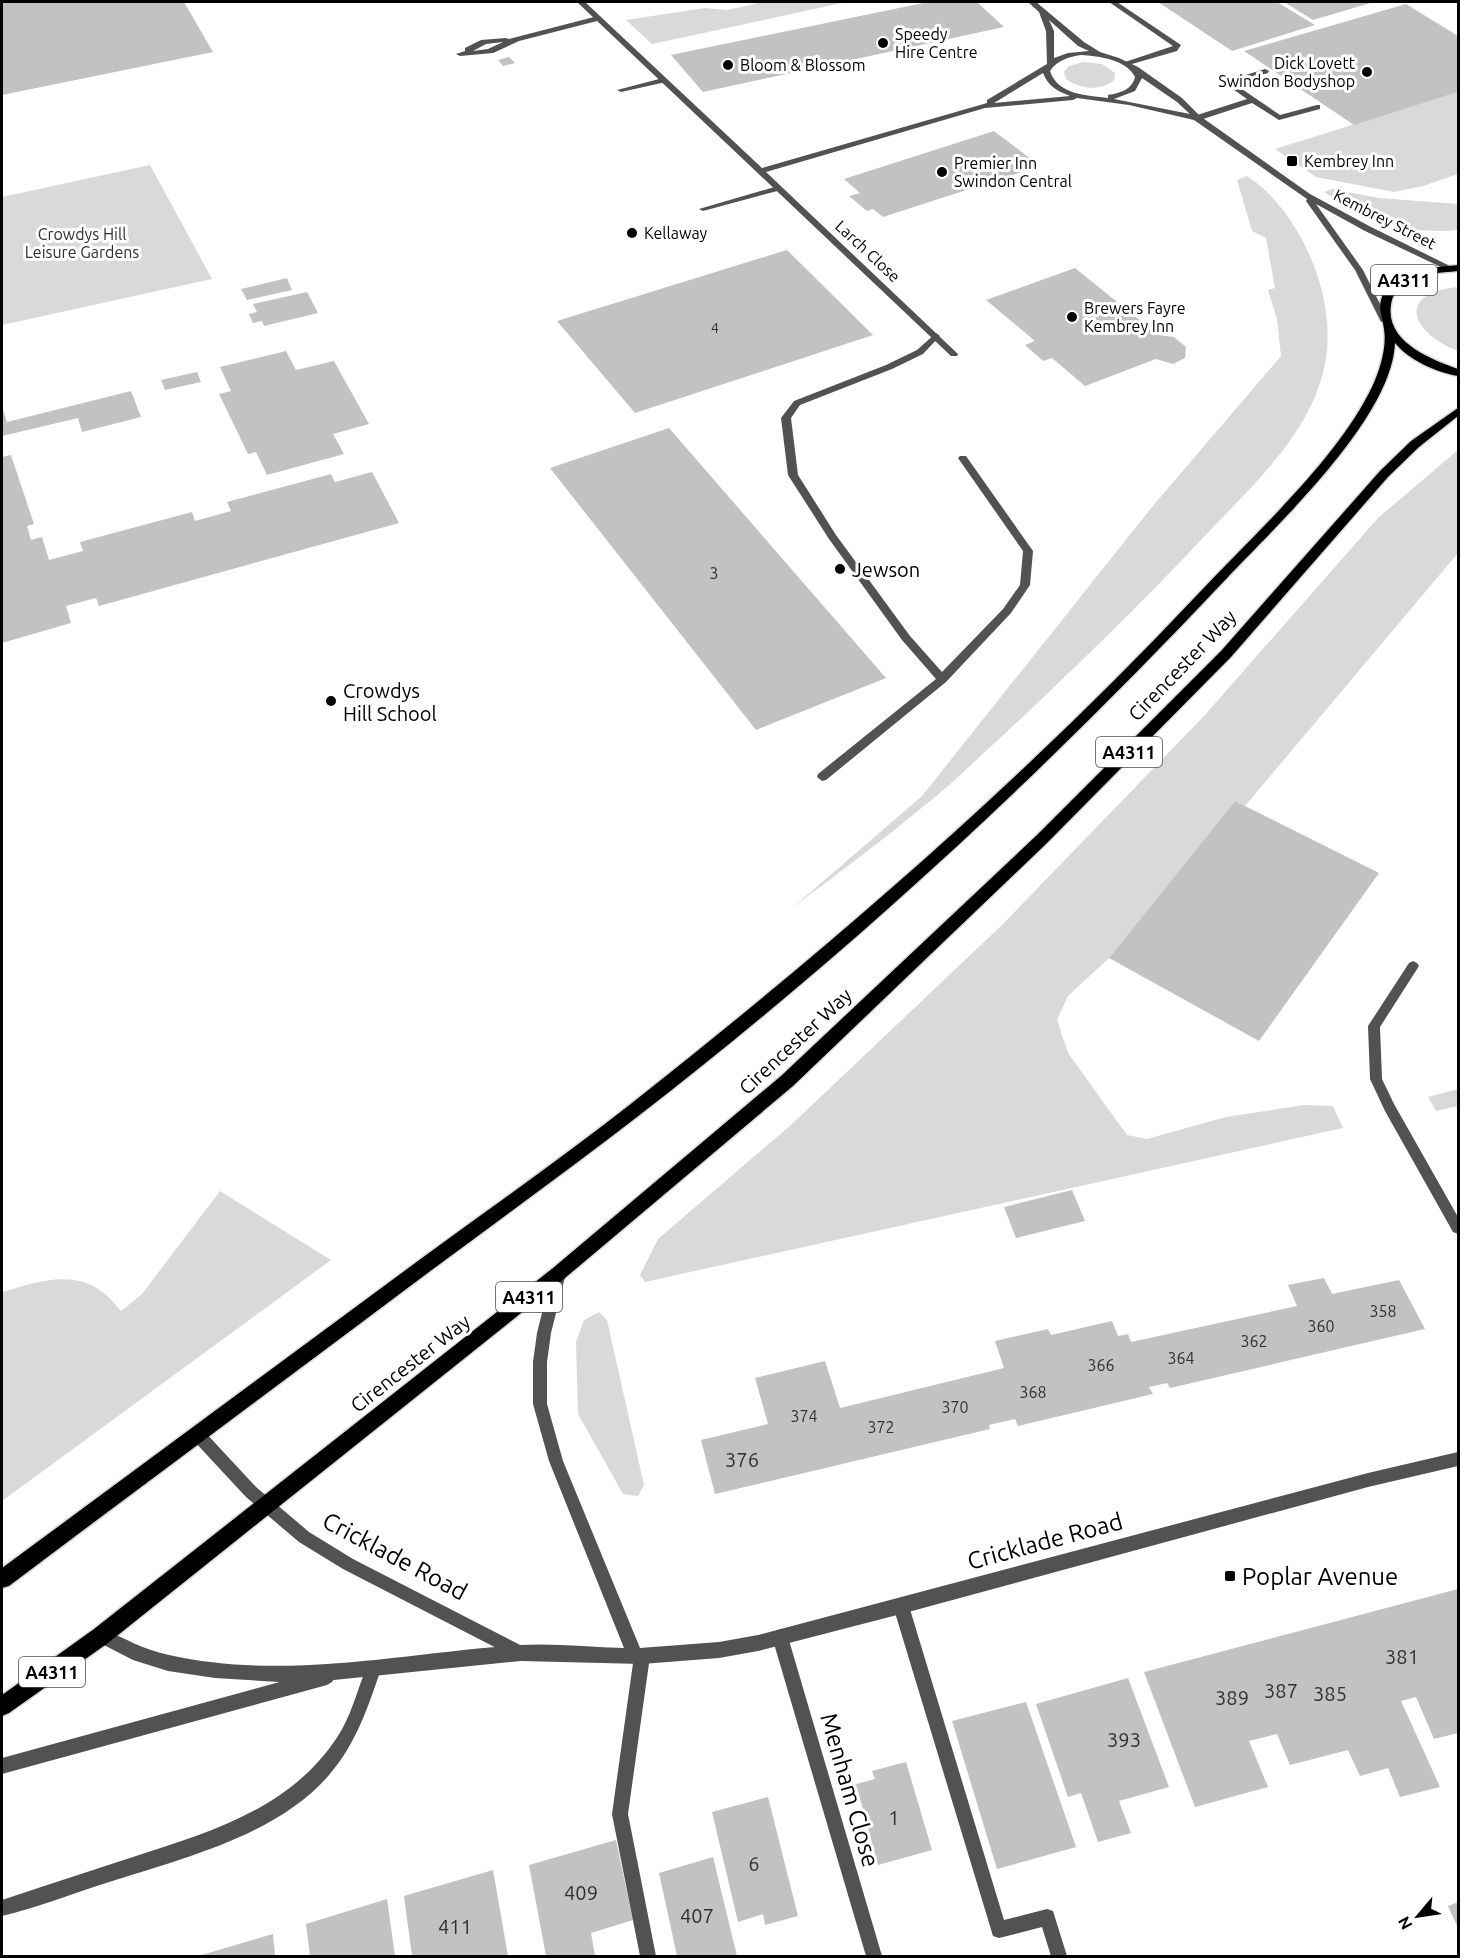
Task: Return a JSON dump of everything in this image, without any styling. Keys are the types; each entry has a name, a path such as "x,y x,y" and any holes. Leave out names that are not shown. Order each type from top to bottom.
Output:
{"main road":[{"name":"A4311","path":"1454,268 1424,272 1403,280 1389,292 1383,305 1384,320 1390,332 1404,348 1425,361 1458,373"},
{"name":"Cirencester Way","path":"198,1435 632,1112 848,935 979,818 1094,710 1245,551 1319,469 1366,408 1388,359 1390,332"},
{"name":"Cirencester Way","path":"101,1636 559,1273 787,1081 1042,839 1226,654 1384,474 1415,444 1458,411"},
{"name":"A4311","path":"2,1579 198,1435"},
{"name":"A4311","path":"2,1706 101,1636"}],"street":[{"name":"Larch Close","path":"580,2 954,354"},
{"name":"Kembrey Street","path":"1032,2 1081,44 1131,66 1184,102 1197,118 1307,196 1368,229 1454,268"},
{"path":"1113,2 1178,45 1174,49 1131,66"},
{"path":"984,106 1022,85 1049,65 1050,31 1041,10"},
{"path":"516,39 490,51 460,54 484,42 516,39 598,18"},
{"name":"Kembrey Street","path":"1103,55 1072,54 1049,65 1046,75 1050,82 1063,91 1083,97 1099,98 1197,118"},
{"name":"Kembrey Street","path":"1099,98 1120,96 1134,88 1139,77 1131,66"},
{"path":"1265,71 1227,82 1279,118 1317,107"},
{"path":"621,90 663,80"},
{"path":"760,171 984,106 1083,97"},
{"path":"1197,118 1253,100"},
{"path":"703,208 778,188"},
{"name":"Kembrey Street","path":"1307,196 1359,270 1384,320"},
{"path":"936,336 920,352 889,368 797,403 786,418 793,474 832,537 899,629 942,679"},
{"path":"822,777 942,679 1007,611 1024,585 1028,551 963,458"},
{"path":"1413,966 1374,1026 1376,1079 1389,1107 1458,1228"},
{"path":"559,1273 544,1333 540,1362 540,1404 560,1472 639,1655 620,1814 648,1956"},
{"name":"Cricklade Road","path":"198,1435 266,1506 304,1537 348,1564 521,1653"},
{"name":"Cricklade Road","path":"101,1636 152,1659 192,1667 279,1674 373,1669 521,1653 639,1655 725,1649 900,1606 1357,1483 1458,1459"},
{"path":"900,1606 999,1930 1047,1917 1059,1956"},
{"name":"Menham Close","path":"780,1637 874,1956"},
{"path":"2,1908 206,1842 244,1826 282,1804 314,1778 342,1747 373,1669"},
{"name":"Cricklade Road","path":"2,1766 349,1671"}],"green space":[{"path":"763,2 847,2 652,44 626,20 705,8 727,10"},
{"path":"1083,62 1102,64 1115,73 1114,80 1097,88 1090,88 1066,79 1064,72 1069,66"},
{"path":"1458,92 1458,174 1423,186 1394,192 1316,177 1275,149"},
{"name":"Crowdys Hill Leisure Gardens","path":"150,165 212,279 2,325 2,197"},
{"path":"1247,176 1270,195 1298,233 1318,278 1324,302 1327,350 1323,373 1315,398 1303,421 1273,463 1256,482 1153,590 1050,691 934,798 791,909 922,796 1152,507 1281,356 1277,319 1268,290 1275,288 1266,238 1252,231 1237,180"},
{"path":"1332,189 1379,198 1458,204 1458,230 1420,230 1387,224 1356,211 1324,192"},
{"path":"1458,287 1458,351 1429,334 1417,314 1418,305 1425,297 1438,291"},
{"path":"1458,450 1458,553 1245,806 1235,801 1109,958 1068,996 1057,1020 1068,1053 1127,1135 1147,1139 1226,1117 1304,1105 1333,1106 1343,1128 645,1282 640,1275 658,1239 792,1124 1003,924 1204,716 1378,518"},
{"path":"1458,1089 1458,1106 1436,1111 1428,1097"},
{"path":"220,1191 331,1260 2,1501 2,1292 39,1282 65,1279 89,1284 101,1291 121,1311 142,1294"},
{"path":"599,1312 607,1320 644,1485 638,1496 623,1494 578,1414 576,1342 584,1320"}],"building":[{"path":"2,2 184,2 213,52 2,95"},
{"path":"928,2 977,2 1004,27 703,92 671,55"},
{"path":"1158,2 1277,2 1315,25 1232,51"},
{"path":"1284,2 1374,2 1313,20"},
{"name":"Dick Lovett Swindon Bodyshop","path":"1406,4 1458,36 1458,92 1354,125 1244,51"},
{"path":"509,57 515,63 503,66 498,60"},
{"name":"Premier Inn Swindon Central","path":"994,131 1040,166 883,217 873,209 867,211 849,196 860,193 844,179"},
{"path":"787,250 873,335 635,413 557,321"},
{"name":"Brewers Fayre Kembrey Inn","path":"1075,268 1158,335 1174,337 1186,347 1185,358 1173,364 1156,359 1085,386 1052,358 1043,361 1025,345 1035,341 986,300"},
{"path":"287,278 292,290 247,300 241,289"},
{"path":"307,292 318,313 264,326 262,321 253,323 249,314 257,312 253,304"},
{"path":"286,351 296,370 334,361 369,424 333,434 344,454 267,475 256,452 248,454 219,394 231,391 220,367"},
{"path":"197,372 201,382 165,390 161,380"},
{"path":"131,391 141,417 82,432 78,418 2,436 2,407 7,422"},
{"path":"669,428 886,678 756,730 550,468"},
{"path":"11,455 34,524 27,526 31,540 42,537 49,560 83,551 80,542 192,512 195,521 231,511 227,502 331,474 335,482 372,472 399,523 99,606 96,598 66,606 71,623 2,643 2,457"},
{"path":"1235,801 1379,873 1259,1041 1109,958"},
{"path":"1072,1190 1085,1221 1016,1238 1004,1207"},
{"path":"1324,1278 1332,1294 1399,1280 1425,1329 1170,1388 1167,1383 1149,1387 1153,1394 1018,1426 1015,1419 989,1425 990,1429 715,1494 701,1440 768,1424 755,1378 825,1361 840,1408 1004,1368 995,1341 1048,1329 1051,1335 1112,1321 1118,1336 1128,1334 1131,1342 1297,1306 1288,1285"},
{"path":"1458,1589 1458,1733 1434,1739 1416,1697 1401,1701 1440,1787 1400,1797 1388,1768 1360,1776 1348,1750 1290,1765 1277,1734 1249,1741 1268,1787 1195,1807 1144,1672"},
{"path":"1128,1678 1169,1787 1119,1801 1131,1833 1098,1842 1081,1793 1068,1797 1036,1704"},
{"path":"1026,1702 1076,1847 997,1869 952,1721"},
{"path":"906,1762 932,1850 878,1865 856,1784 875,1779 872,1771"},
{"path":"768,1797 798,1916 765,1925 763,1914 738,1922 712,1812"},
{"path":"616,1840 633,1920 591,1933 595,1956 546,1956 529,1865"},
{"path":"713,1857 737,1956 677,1956 659,1873"},
{"path":"493,1870 508,1956 412,1956 404,1896"},
{"path":"387,1899 395,1956 310,1956 306,1924"},
{"path":"1458,1902 1458,1928 1448,1906"},
{"path":"273,1934 275,1956 198,1956"}],"place":[{"name":"Speedy Hire Centre","path":"883,43"},
{"name":"Bloom & Blossom","path":"728,65"},
{"name":"Dick Lovett Swindon Bodyshop","path":"1367,72"},
{"name":"Kembrey Inn","path":"1292,161"},
{"name":"Premier Inn Swindon Central","path":"942,172"},
{"name":"Kellaway","path":"632,233"},
{"name":"Brewers Fayre Kembrey Inn","path":"1072,317"},
{"name":"Jewson","path":"840,569"},
{"name":"Crowdys Hill School","path":"331,701"},
{"name":"Poplar Avenue","path":"1230,1576"}]}
